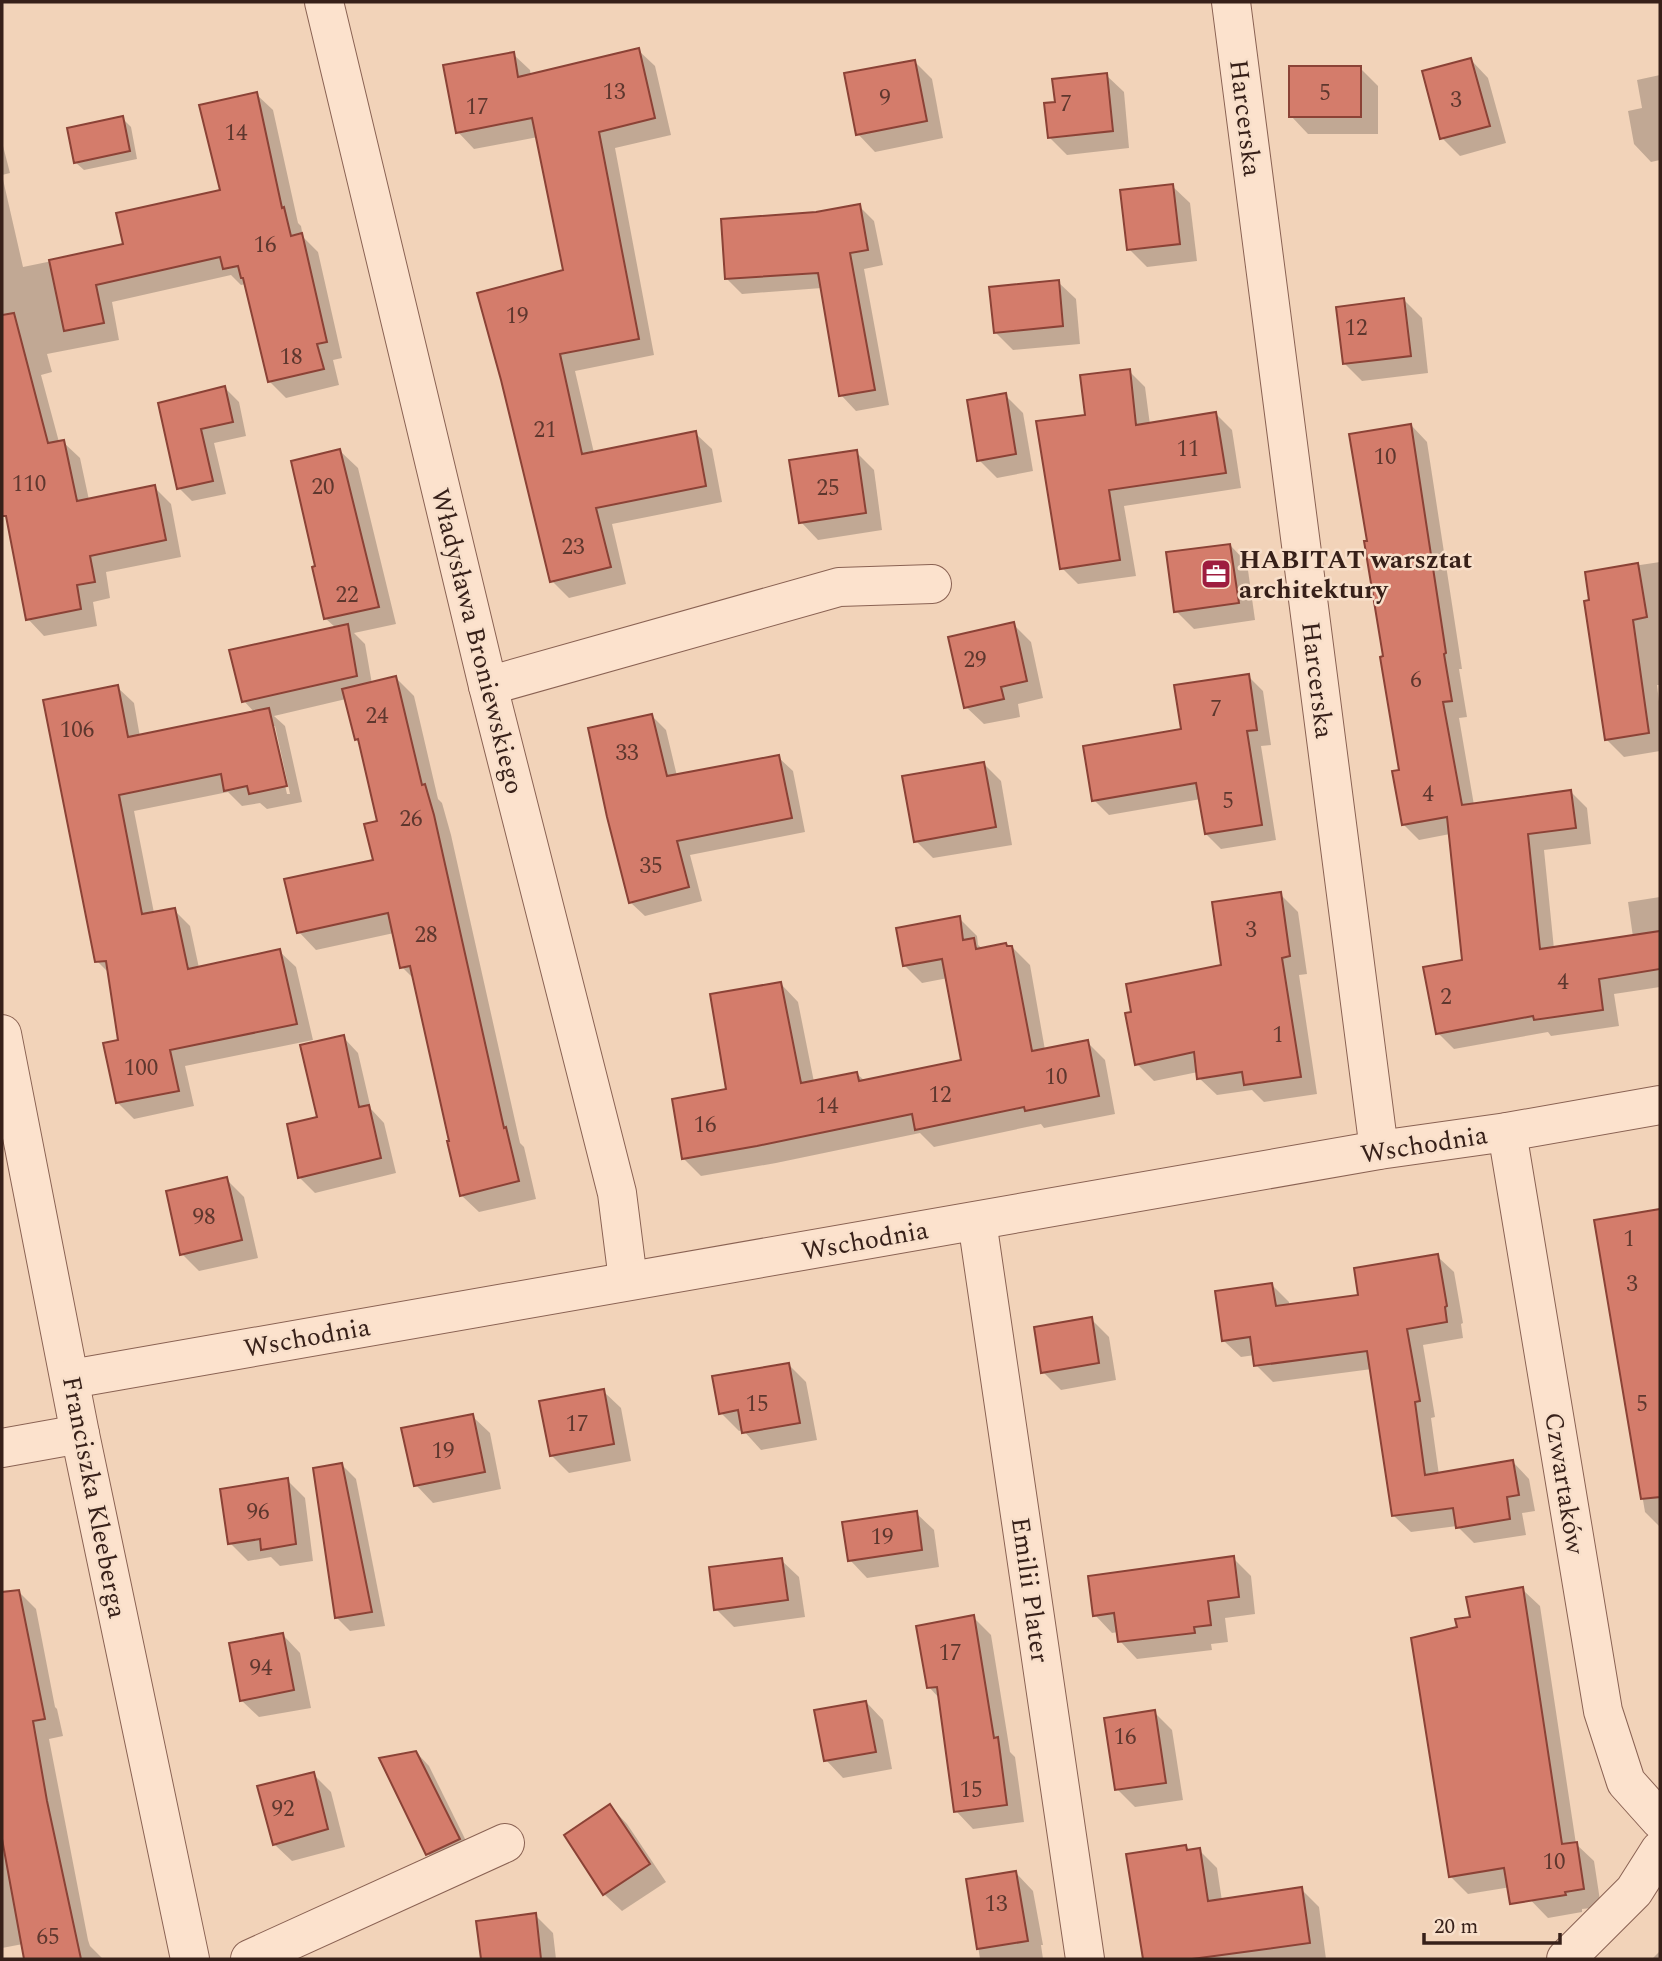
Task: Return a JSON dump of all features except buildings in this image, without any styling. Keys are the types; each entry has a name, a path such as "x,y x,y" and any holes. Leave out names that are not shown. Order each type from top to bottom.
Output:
{"street":[{"name":"Władysława Broniewskiego","path":"324,2 488,686 617,1193 628,1280"},
{"name":"Harcerska","path":"1231,2 1379,1150"},
{"path":"488,686 839,587 932,584"},
{"name":"Franciszka Kleeberga","path":"2,1034 80,1434 190,1959"},
{"name":"Wschodnia","path":"71,1378 1379,1150 1507,1132 1660,1105"},
{"name":"Czwartaków","path":"1507,1132 1603,1711 1626,1782 1660,1820"},
{"name":"Emilii Plater","path":"977,1221 1085,1959"},
{"path":"2,1448 80,1434"},
{"path":"250,1959 505,1843"},
{"path":"1566,1959 1634,1891 1660,1850"}],"place":[{"name":"HABITAT warsztat architektury","path":"1216,574"}]}
